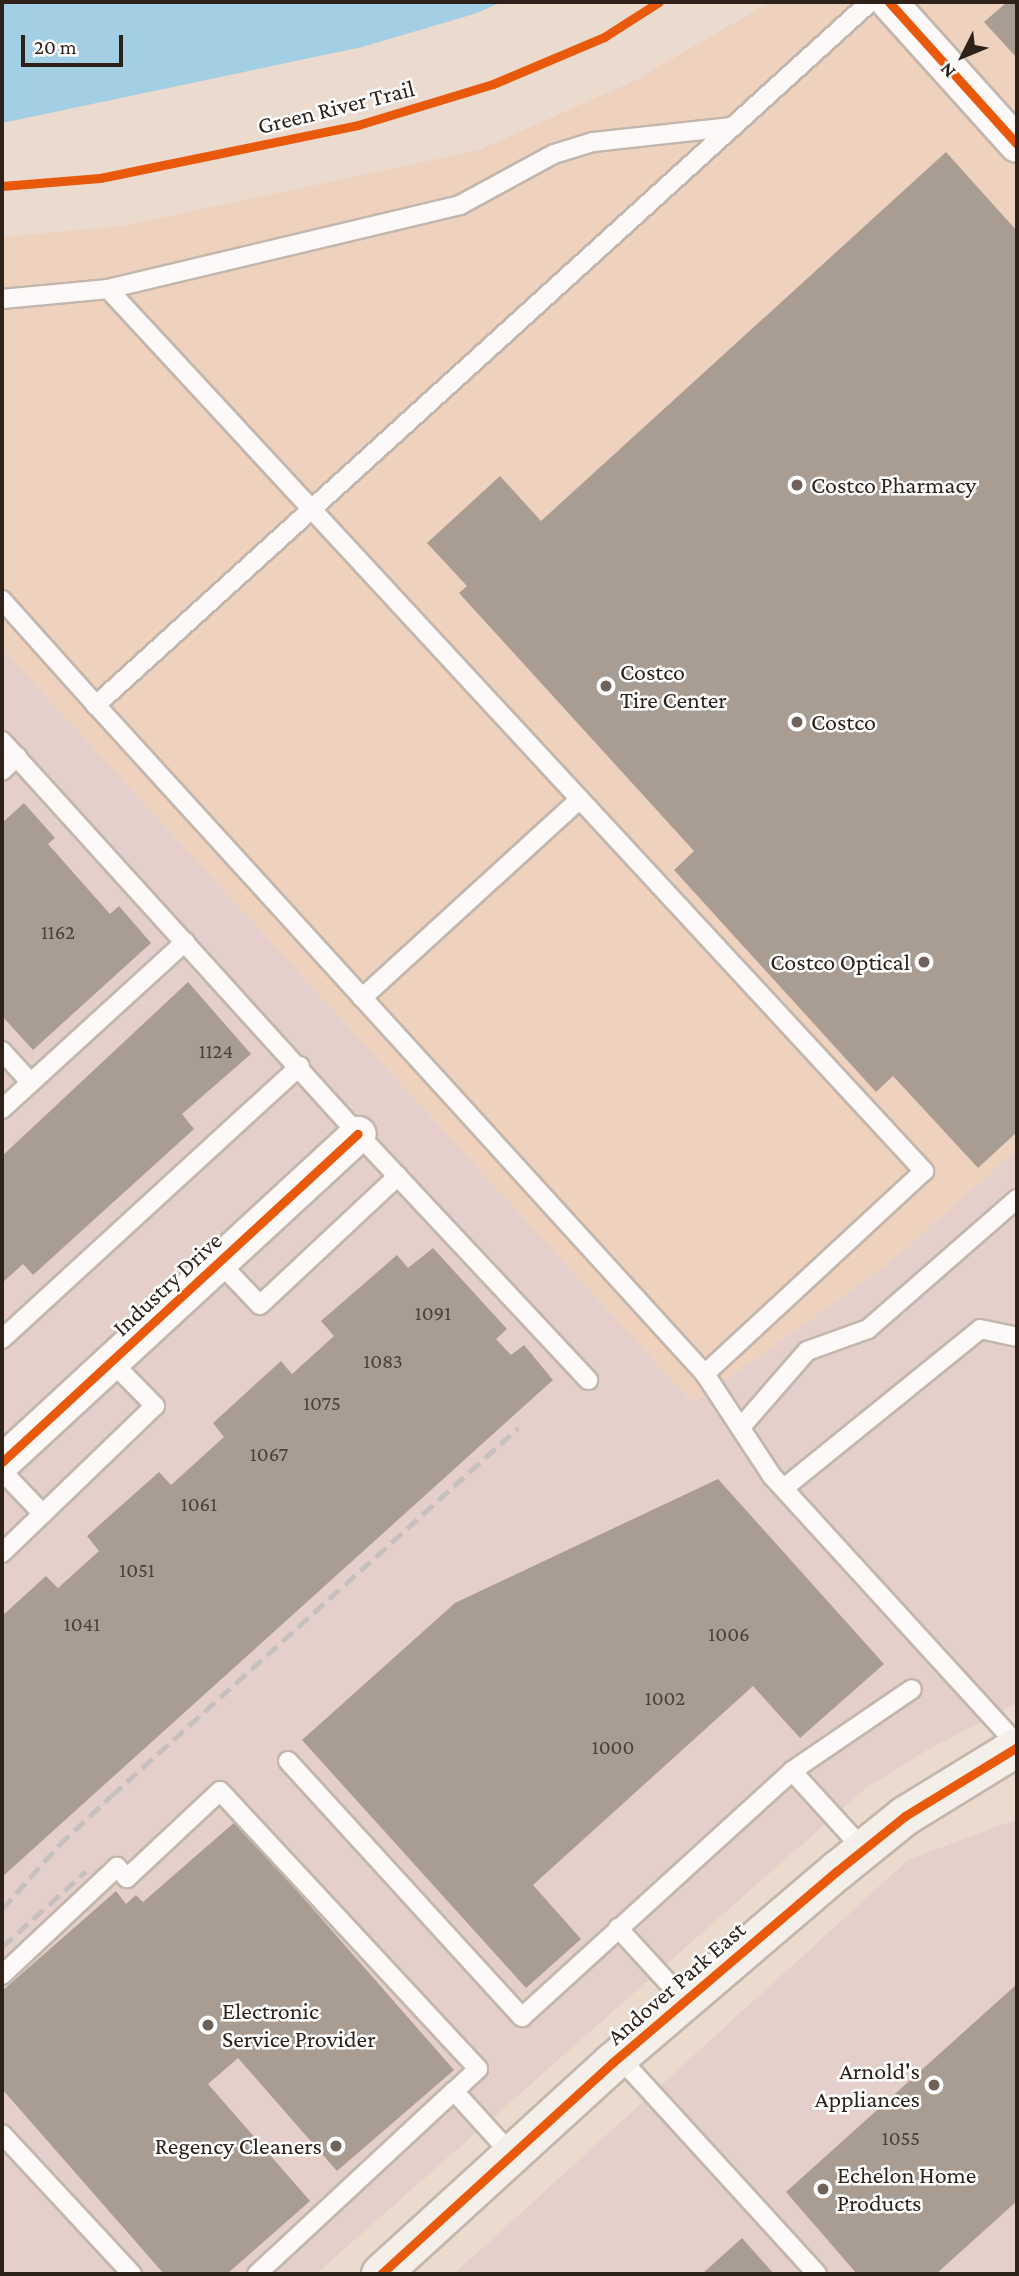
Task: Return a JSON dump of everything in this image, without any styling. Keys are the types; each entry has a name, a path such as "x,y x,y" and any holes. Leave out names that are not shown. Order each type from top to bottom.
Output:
{"street":[{"path":"889,2 1017,144"},
{"name":"Industry Drive","path":"2,1462 358,1133"},
{"name":"Andover Park East","path":"381,2274 620,2056 863,1849 905,1816 1017,1745"}],"lane":[{"path":"96,705 870,2"},
{"path":"2,299 108,289 460,205 554,154 593,142 732,127"},
{"path":"108,289 924,1171 705,1374"},
{"path":"2,600 705,1374 784,1488 1017,1745"},
{"path":"2,741 398,1177 588,1380"},
{"path":"2,771 17,757"},
{"path":"362,998 580,799"},
{"path":"2,1109 185,942"},
{"path":"2,1051 31,1083"},
{"path":"2,1339 300,1066"},
{"path":"219,1262 260,1306 398,1177"},
{"path":"741,1427 807,1351 868,1329 914,1293 1017,1199"},
{"path":"784,1488 979,1329 1017,1336"},
{"path":"2,1553 155,1406 111,1361"},
{"path":"2,1471 43,1514"},
{"path":"288,1760 522,2017 792,1770 912,1689"},
{"path":"792,1770 863,1849"},
{"path":"2,1975 117,1867 127,1878 220,1791 478,2068 257,2274"},
{"path":"618,1928 685,2001"},
{"path":"620,2056 817,2274"},
{"path":"454,2091 512,2155"},
{"path":"2,2134 132,2274"}],"shaded area":[{"path":"770,2 1017,2 1017,1149 887,1265 693,1403 2,648 2,237 122,226 479,150 634,81"},
{"path":"2,648 693,1403 887,1265 1017,1149 1017,1703 929,1749 867,1787 316,2274 2,2274"},
{"path":"1017,1819 1017,2274 454,2274 908,1860"}],"water":[{"path":"2,2 502,2 474,14 362,47 2,123"}],"building":[{"path":"1007,2 1017,2 1017,58 984,22"},
{"name":"Costco","path":"946,152 1017,231 1017,1132 978,1168 893,1076 876,1092 674,870 694,851 459,593 467,586 427,543 500,476 541,521"},
{"path":"24,803 55,838 48,844 110,914 119,906 151,943 33,1050 2,1016 2,823"},
{"path":"188,982 251,1054 182,1114 194,1129 33,1275 23,1264 2,1283 2,1156"},
{"path":"433,1248 507,1329 496,1339 511,1355 524,1345 553,1380 2,1877 2,1616 46,1576 58,1588 99,1551 87,1536 159,1472 171,1485 224,1437 213,1423 281,1361 292,1374 334,1336 321,1321 397,1255 408,1268"},
{"path":"718,1479 884,1664 800,1738 753,1686 533,1885 581,1939 526,1988 302,1740 455,1603"},
{"name":"Electronic Service Provider","path":"236,1821 454,2070 337,2171 238,2058 208,2084 310,2201 227,2274 164,2274 2,2089 2,1991 116,1891 126,1904 136,1895 143,1902"},
{"path":"1017,1984 1017,2201 936,2274 857,2274 786,2192"},
{"path":"742,2238 774,2274 702,2274"}],"railway":[{"path":"2,1909 59,1845 111,1796 518,1428"},
{"path":"2,1947 86,1871"}],"cycle path":[{"name":"Green River Trail","path":"2,186 100,178 358,125 493,84 604,37 659,2"},
{"path":"889,2 1017,144"},
{"path":"2,1462 358,1134"},
{"path":"381,2274 612,2063 837,1871 905,1816 1017,1747"}],"place":[{"name":"Costco Pharmacy","path":"797,485"},
{"name":"Costco Tire Center","path":"606,686"},
{"name":"Costco","path":"797,722"},
{"name":"Costco Optical","path":"924,962"},
{"name":"Electronic Service Provider","path":"208,2025"},
{"name":"Arnold's Appliances","path":"934,2085"},
{"name":"Regency Cleaners","path":"336,2146"},
{"name":"Echelon Home Products","path":"823,2189"}]}
